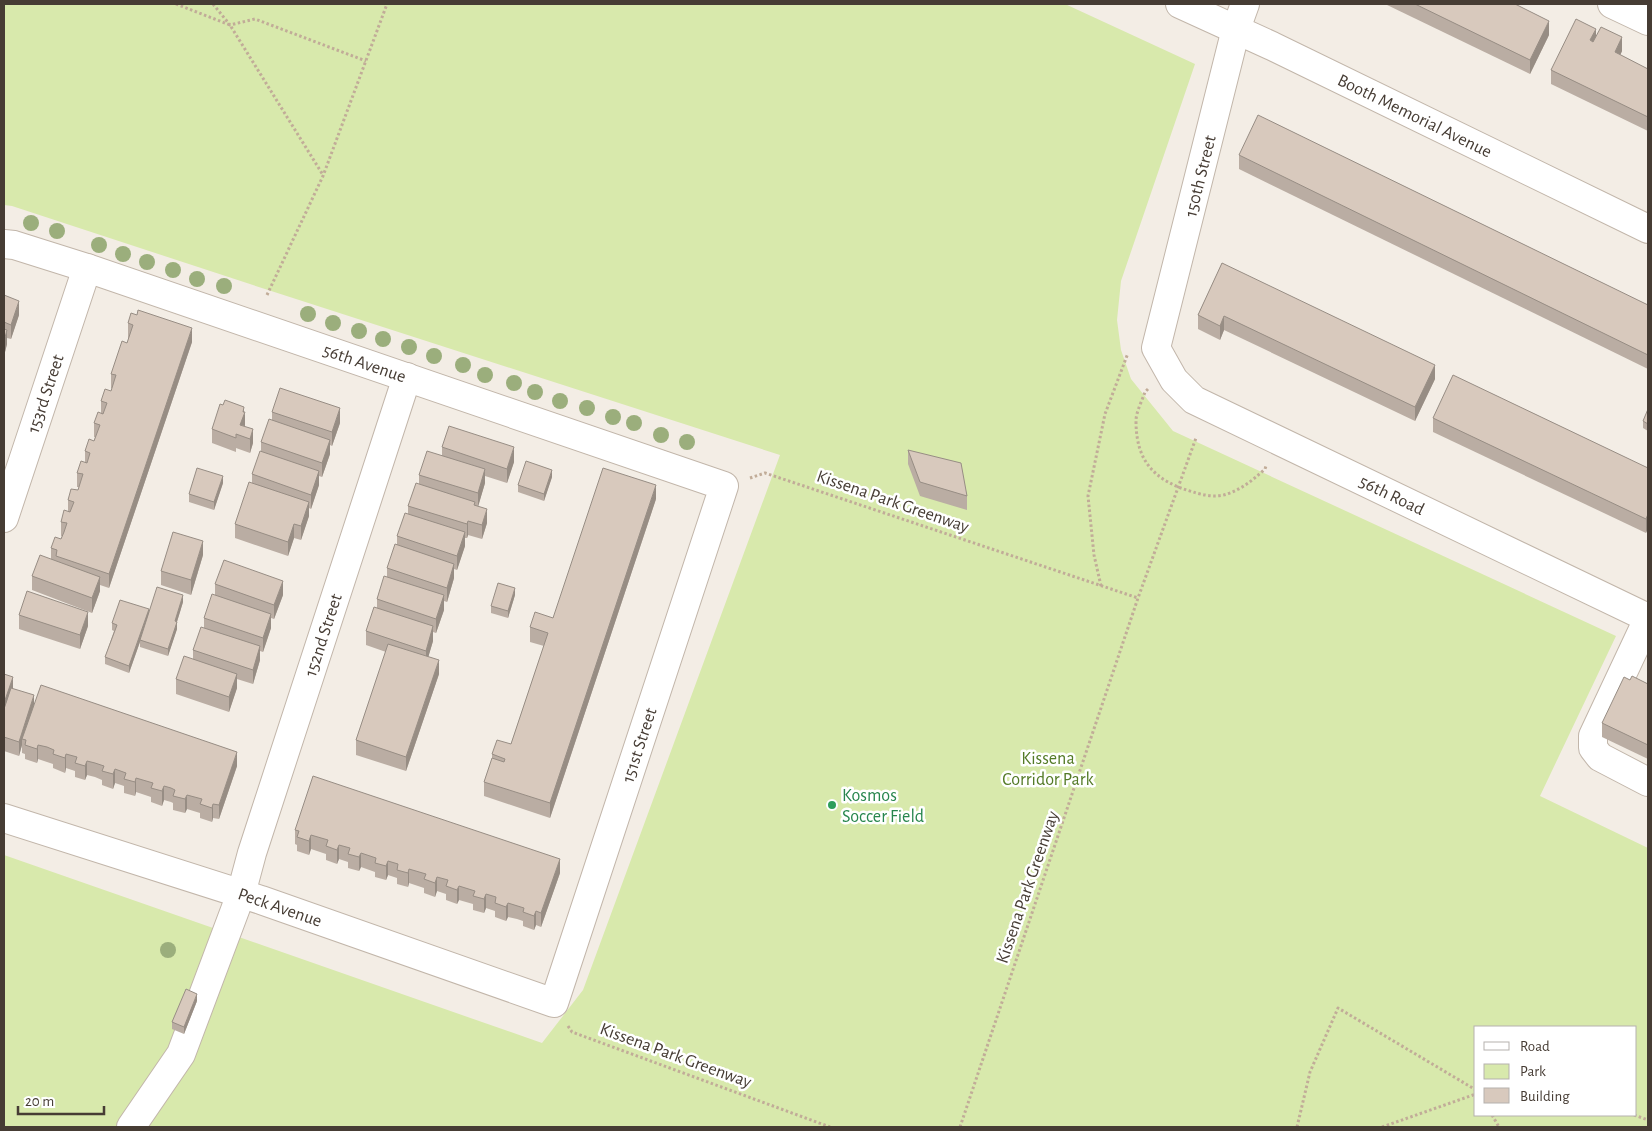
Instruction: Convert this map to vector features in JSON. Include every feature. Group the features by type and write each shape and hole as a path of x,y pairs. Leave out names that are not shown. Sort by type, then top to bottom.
{"street":[{"name":"Booth Memorial Avenue","path":"1180,4 1240,16 1648,229"},
{"path":"1612,4 1648,21"},
{"name":"150th Street","path":"1162,358 1240,16"},
{"name":"56th Avenue","path":"4,244 14,245 87,268 724,486"},
{"name":"153rd Street","path":"4,518 87,268"},
{"name":"56th Road","path":"1162,358 1174,380 1194,400 1648,619"},
{"name":"152nd Street","path":"131,1127 181,1054 241,894 252,854 407,377"},
{"name":"151st Street","path":"554,1003 724,486"},
{"path":"1648,619 1594,736 1593,748 1600,757 1648,782"},
{"name":"Peck Avenue","path":"4,818 241,894 554,1003"}],"path":[{"path":"176,4 230,25 255,19 366,60"},
{"path":"213,4 230,25 323,176"},
{"path":"268,295 323,176 387,4"},
{"path":"1101,586 1094,555 1088,496 1105,414 1128,352"},
{"path":"1162,358 1145,392 1136,420 1140,454 1156,476 1177,488 1202,495 1225,495 1248,484 1265,469 1273,439"},
{"name":"Kissena Park Greenway","path":"960,1127 1138,598 1196,438"},
{"name":"Kissena Park Greenway","path":"724,486 765,473 1138,598"},
{"name":"Kissena Park Greenway","path":"554,1003 572,1032 830,1127"},
{"path":"1297,1127 1310,1072 1338,1008 1474,1091"},
{"path":"1382,1127 1474,1093"},
{"path":"1493,1116 1499,1127"}],"green space":[{"name":"Kissena Corridor Park","path":"4,4 1065,4 1195,64 1121,281 1117,320 1121,350 1131,379 1173,431 1616,636 1540,796 1648,848 1648,1127 4,1127 4,855 542,1043 583,990 780,455 12,206 4,205"}],"building":[{"path":"1415,4 1515,4 1549,21 1530,60"},
{"path":"1576,19 1596,29 1590,40 1593,42 1601,27 1622,37 1615,52 1648,69 1648,117 1551,70"},
{"path":"1258,115 1648,305 1648,355 1239,155"},
{"path":"1222,263 1435,365 1415,407 1224,316 1220,326 1198,315"},
{"path":"4,295 19,301 11,325 4,322"},
{"path":"138,310 192,328 109,574 56,556 57,550 51,548 55,537 61,539 64,532 67,523 61,522 64,510 70,512 74,502 68,500 71,489 78,490 83,474 77,473 81,461 87,463 90,453 85,451 89,439 94,441 100,425 94,423 98,412 103,414 107,403 101,401 105,389 111,391 116,375 111,374 122,341 127,343 133,325 128,323 131,313 137,315"},
{"path":"4,329 7,330 4,341"},
{"path":"1453,375 1648,468 1648,514 1646,519 1433,418"},
{"path":"280,388 340,408 332,432 272,412"},
{"path":"225,400 244,407 243,412 245,412 240,425 253,429 250,439 236,434 236,438 212,429 220,404 223,405"},
{"path":"1648,409 1648,424 1643,421"},
{"path":"269,419 330,440 322,463 261,442"},
{"path":"449,426 514,447 507,469 442,447"},
{"path":"908,450 961,463 967,496 920,482"},
{"path":"260,451 319,471 311,495 252,474"},
{"path":"427,451 485,469 478,493 419,475"},
{"path":"526,461 552,470 544,494 518,485"},
{"path":"197,468 223,476 214,502 189,494"},
{"path":"603,468 656,485 550,803 484,782 492,758 504,762 505,759 492,754 497,740 511,744 548,633 530,627 535,612 553,618"},
{"path":"249,482 309,502 301,526 294,524 288,542 235,524"},
{"path":"416,483 475,502 474,505 487,509 482,525 468,521 467,524 408,506"},
{"path":"405,513 465,532 457,556 397,536"},
{"path":"173,532 203,541 191,580 161,571"},
{"path":"395,544 454,564 447,588 387,568"},
{"path":"40,555 100,577 92,598 32,576"},
{"path":"224,560 283,581 274,605 215,584"},
{"path":"384,576 444,595 436,619 377,599"},
{"path":"498,583 515,588 508,611 491,606"},
{"path":"157,587 183,595 168,649 140,640"},
{"path":"27,591 88,612 80,635 19,615"},
{"path":"212,594 271,614 263,638 204,618"},
{"path":"120,600 149,609 129,666 105,657 117,625 112,623"},
{"path":"374,607 433,626 426,651 366,631"},
{"path":"201,627 260,646 253,670 193,650"},
{"path":"388,644 439,660 406,757 356,740"},
{"path":"184,656 237,674 229,697 176,679"},
{"path":"4,674 13,677 4,703"},
{"path":"1632,676 1648,684 1648,745 1602,723 1624,677 1630,680"},
{"path":"41,685 237,752 219,805 213,804 212,808 200,804 202,799 187,795 185,799 173,796 175,790 171,788 164,786 162,791 151,788 153,783 136,778 135,782 124,779 126,773 115,769 113,774 102,771 104,766 87,761 85,766 75,763 77,757 66,754 65,758 53,754 54,750 47,747 38,745 37,749 25,745 26,740 22,739"},
{"path":"11,688 34,695 19,742 4,737 4,709"},
{"path":"313,776 560,859 541,913 536,911 534,916 523,912 524,908 508,903 506,907 495,903 496,897 486,894 484,899 473,896 475,891 459,886 457,890 446,886 448,880 437,877 435,883 424,879 426,874 409,869 408,873 397,870 398,864 388,861 386,866 375,863 376,858 361,853 359,857 348,854 350,848 339,845 337,850 326,846 328,840 311,835 309,841 297,837 299,831 295,830"},
{"path":"186,989 197,994 184,1027 172,1022"}],"place":[{"name":"Kosmos Soccer Field","path":"832,805"}]}
